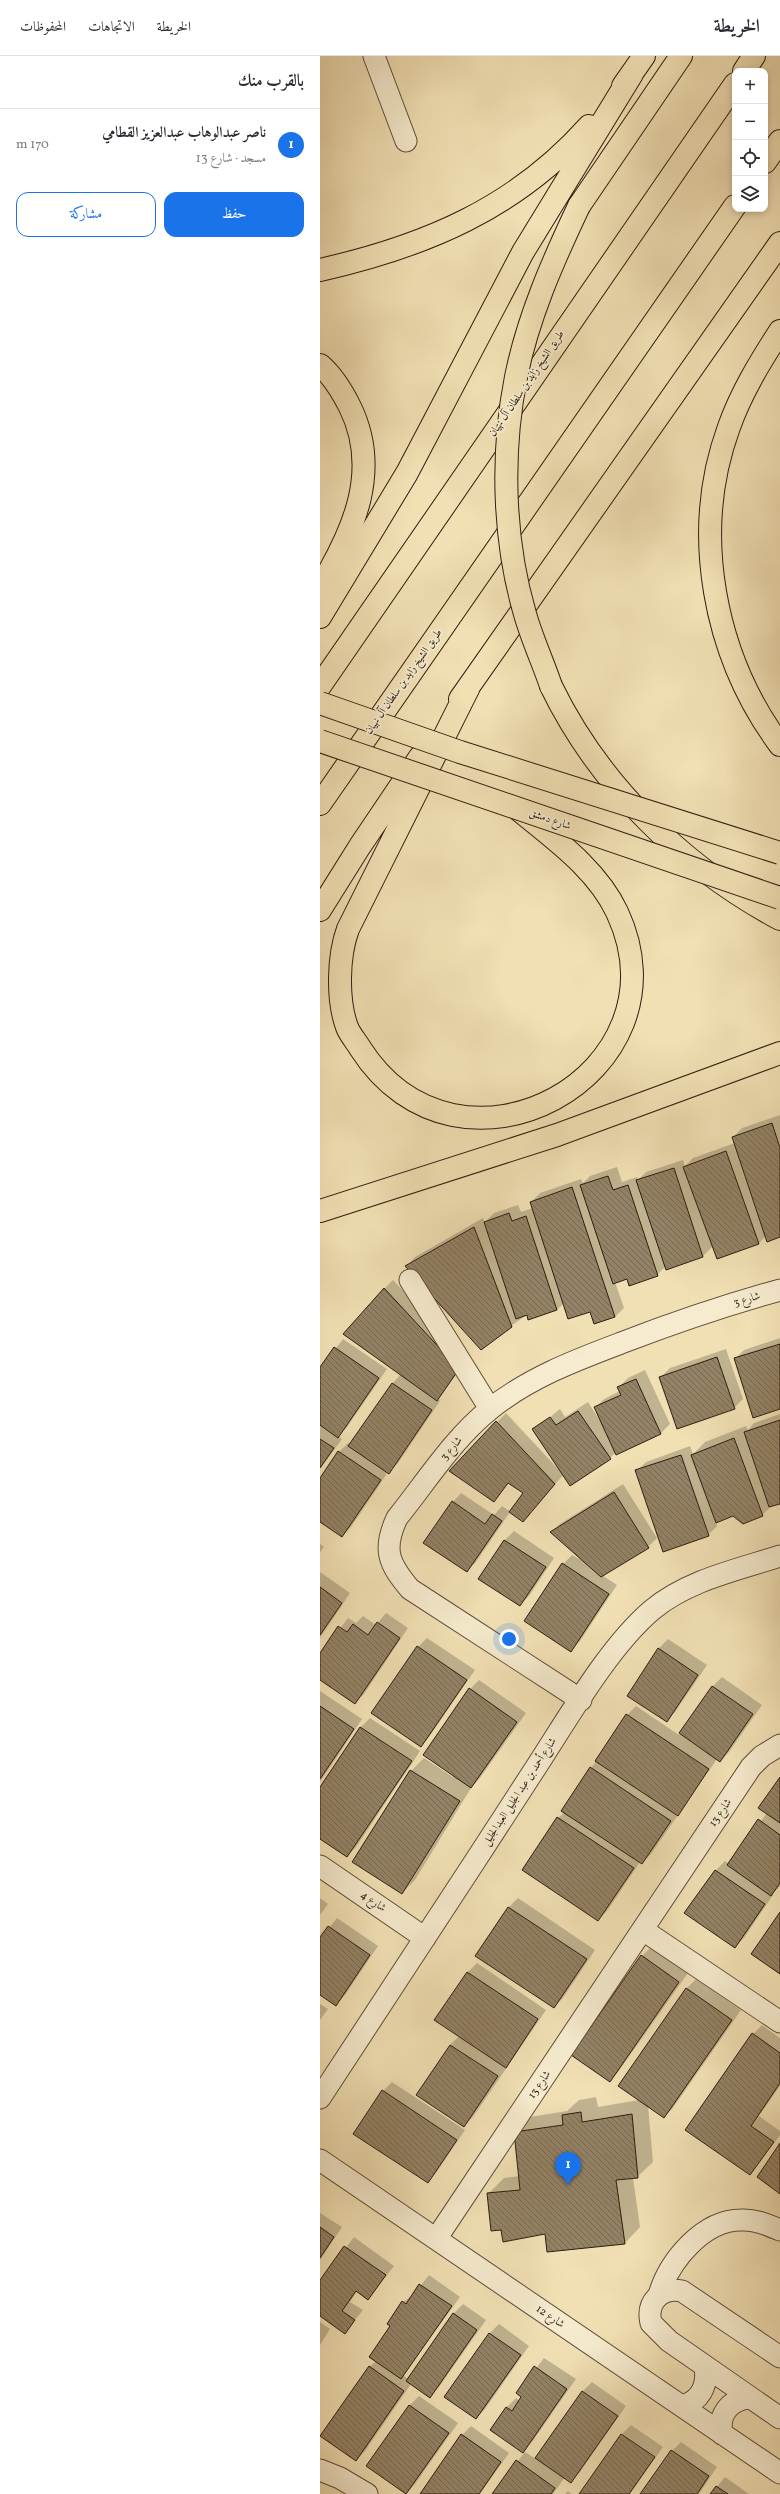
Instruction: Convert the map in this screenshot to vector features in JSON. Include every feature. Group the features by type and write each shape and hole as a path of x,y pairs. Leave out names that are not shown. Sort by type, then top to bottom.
{"main road":[{"path":"320,617 407,473 523,252 644,56"},
{"path":"681,56 579,206 542,290 516,376 508,456 510,530 516,576 525,615 551,686 582,742 618,787 657,829 700,868 746,901 780,919"},
{"path":"746,68 754,56"},
{"path":"320,270 364,260 406,246 458,225 492,208 522,187 560,156 604,110 632,74"},
{"name":"طريق الشيخ زايد بن سلطان آل نهيان","path":"320,686 732,88"},
{"path":"768,158 780,141"},
{"name":"طريق الشيخ زايد بن سلطان آل نهيان","path":"320,804 732,210"},
{"path":"320,910 360,846 469,687 780,243"},
{"path":"780,331 751,378 728,428 715,482 711,509 711,544 714,583 727,644 752,702 780,745"},
{"path":"320,365 328,372 344,395 357,420 364,449 365,471 362,497 351,529 320,587"},
{"path":"469,687 344,941 340,978 345,1021 348,1029 373,1068 409,1099 458,1117 484,1119 526,1112 545,1105 581,1082 600,1064 620,1032 630,991 631,970 625,930 617,911 595,878 578,860 519,810"},
{"path":"320,703 460,752 780,853"},
{"name":"شارع دمشق","path":"320,741 780,898"},
{"path":"320,1212 557,1135 780,1053"}],"street":[{"path":"374,56 406,141"},
{"path":"410,1280 490,1409"},
{"name":"شارع 3","path":"581,1700 421,1597 399,1576 389,1553 390,1533 397,1518 455,1444 490,1409 513,1392 568,1363 676,1322 780,1290"},
{"name":"شارع أحمد بن عبد الجليل العبدالجليل","path":"320,2098 581,1700 629,1632 664,1601 698,1583 780,1556"},
{"name":"شارع 13","path":"436,2240 644,1930 751,1767 762,1756 780,1745"},
{"name":"شارع 4","path":"320,1866 425,1938"},
{"path":"644,1930 780,2022"},
{"name":"شارع 12","path":"320,2160 780,2473"},
{"path":"780,2230 768,2225 741,2219 722,2224 705,2232 677,2260 662,2285 659,2295 650,2310 651,2323 669,2341 749,2398 780,2418"},
{"path":"659,2295 666,2290 682,2291 780,2357"},
{"path":"682,2406 693,2401 702,2392 706,2379 705,2367"},
{"path":"722,2434 721,2419 728,2406 742,2399 749,2398"},
{"path":"320,2470 340,2478 367,2494"}],"building":[{"path":"772,1123 780,1148 780,1237 767,1242 732,1137"},
{"path":"726,1151 759,1244 717,1259 683,1167"},
{"path":"674,1168 703,1257 666,1270 636,1180"},
{"path":"608,1176 613,1190 628,1185 658,1276 629,1286 627,1279 613,1284 580,1185"},
{"path":"572,1187 615,1317 594,1324 590,1312 568,1319 530,1202"},
{"path":"509,1213 512,1221 526,1216 557,1310 528,1320 527,1315 516,1319 484,1222"},
{"path":"474,1227 512,1327 481,1350 405,1266"},
{"path":"384,1288 459,1369 437,1401 343,1334"},
{"path":"780,1344 780,1409 753,1418 734,1358"},
{"path":"334,1347 379,1378 338,1438 320,1425 320,1367"},
{"path":"717,1357 735,1409 677,1429 659,1377"},
{"path":"636,1379 661,1434 616,1455 594,1407 621,1395 617,1387"},
{"path":"392,1383 432,1410 389,1474 348,1446"},
{"path":"578,1411 611,1459 570,1486 532,1429 550,1417 556,1425"},
{"path":"780,1420 780,1504 769,1507 744,1432"},
{"path":"496,1421 555,1484 523,1522 509,1512 523,1493 508,1483 494,1502 449,1471"},
{"path":"734,1438 763,1516 743,1524 733,1516 716,1523 691,1455"},
{"path":"320,1439 334,1448 320,1468"},
{"path":"338,1451 381,1480 342,1537 320,1522 320,1478"},
{"path":"681,1455 709,1536 663,1552 635,1470"},
{"path":"614,1492 649,1548 601,1577 550,1532"},
{"path":"452,1501 485,1524 492,1514 502,1521 467,1572 423,1543"},
{"path":"504,1540 546,1567 520,1606 478,1579"},
{"path":"562,1563 609,1594 571,1652 524,1621"},
{"path":"320,1587 342,1603 320,1635"},
{"path":"377,1622 400,1638 355,1704 320,1680 320,1653 338,1626 347,1632 353,1624 368,1635"},
{"path":"417,1646 467,1680 421,1747 371,1713"},
{"path":"658,1648 698,1675 667,1722 627,1696"},
{"path":"712,1686 753,1714 720,1762 679,1733"},
{"path":"469,1688 517,1722 471,1788 423,1755"},
{"path":"320,1706 354,1729 320,1779"},
{"path":"626,1714 709,1769 678,1816 595,1761"},
{"path":"360,1727 412,1761 347,1857 320,1839 320,1787"},
{"path":"590,1767 671,1821 642,1864 561,1811"},
{"path":"410,1770 460,1801 402,1894 352,1862"},
{"path":"780,1777 780,1823 758,1808"},
{"path":"557,1817 634,1868 598,1921 522,1870"},
{"path":"758,1819 780,1835 780,1883 771,1896 727,1865"},
{"path":"715,1870 765,1904 735,1948 684,1913"},
{"path":"508,1907 587,1959 554,2008 475,1956"},
{"path":"780,1912 780,1974 751,1954"},
{"path":"328,1926 370,1955 336,2006 320,1995 320,1937"},
{"path":"641,1955 679,1982 610,2082 571,2055"},
{"path":"467,1972 538,2019 506,2068 434,2020"},
{"path":"686,1988 732,2020 664,2118 618,2086"},
{"path":"752,2033 780,2053 780,2083 751,2126 774,2142 750,2175 685,2130"},
{"path":"450,2045 498,2076 464,2127 416,2095"},
{"path":"382,2090 457,2140 428,2183 353,2134"},
{"path":"581,2112 582,2122 632,2114 638,2178 616,2180 625,2244 547,2252 545,2234 503,2242 501,2230 491,2231 487,2193 520,2190 514,2132 563,2125 562,2115"},
{"path":"780,2143 780,2194 757,2177"},
{"path":"320,2227 334,2237 320,2258"},
{"path":"344,2246 386,2275 368,2300 356,2291 342,2311 355,2320 345,2334 320,2316 320,2280"},
{"path":"419,2284 452,2306 401,2379 369,2357 390,2326 387,2324 402,2301 406,2304"},
{"path":"453,2313 477,2330 430,2398 406,2381"},
{"path":"489,2333 521,2355 476,2419 444,2397"},
{"path":"369,2366 404,2391 356,2461 320,2436"},
{"path":"534,2366 567,2389 523,2453 490,2430 506,2407 512,2411 521,2397 516,2393"},
{"path":"582,2391 618,2416 571,2483 535,2458"},
{"path":"409,2405 449,2433 406,2494 366,2466"},
{"path":"461,2434 501,2462 479,2494 420,2494"},
{"path":"621,2434 655,2457 629,2494 579,2494"},
{"path":"671,2450 709,2476 697,2494 640,2494"},
{"path":"516,2460 555,2488 551,2494 492,2494"},
{"path":"716,2486 728,2494 710,2494"}],"place":[{"name":"ناصر عبدالوهاب عبدالعزيز القطامي","path":"568,2185"}]}
